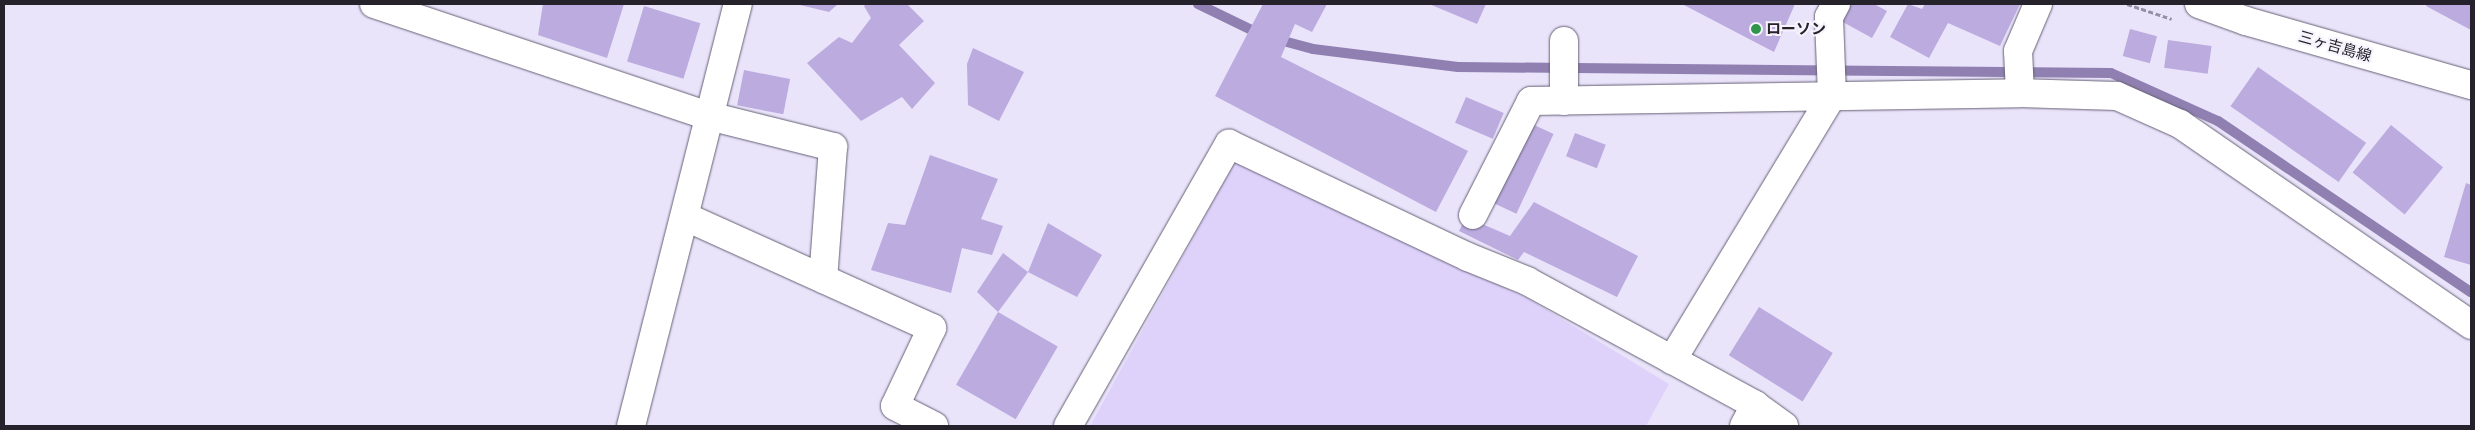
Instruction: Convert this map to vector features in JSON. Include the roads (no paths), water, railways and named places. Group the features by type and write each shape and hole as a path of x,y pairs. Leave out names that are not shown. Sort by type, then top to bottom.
{"street":[{"path":"374,4 709,116 833,147 823,279"},
{"path":"631,426 686,217 709,116 738,4"},
{"path":"1672,360 1832,96 1830,17 1836,4"},
{"path":"2020,93 2018,51 2038,4"},
{"name":"三ヶ吉島線","path":"2199,4 2240,10 2471,85"},
{"path":"1564,41 1564,101"},
{"path":"1473,215 1531,101 2020,93 2117,96 2180,124 2471,325"},
{"path":"1068,426 1229,144 1468,258 1527,282 1672,360 1749,416 1784,426"},
{"path":"686,217 932,328 895,406 934,426"}],"waterway":[{"path":"1198,4 1262,35"},
{"path":"1276,39 1313,49 1458,67 2111,73 2218,121 2471,292"}],"place":[{"name":"ローソン","path":"1756,29"}]}
